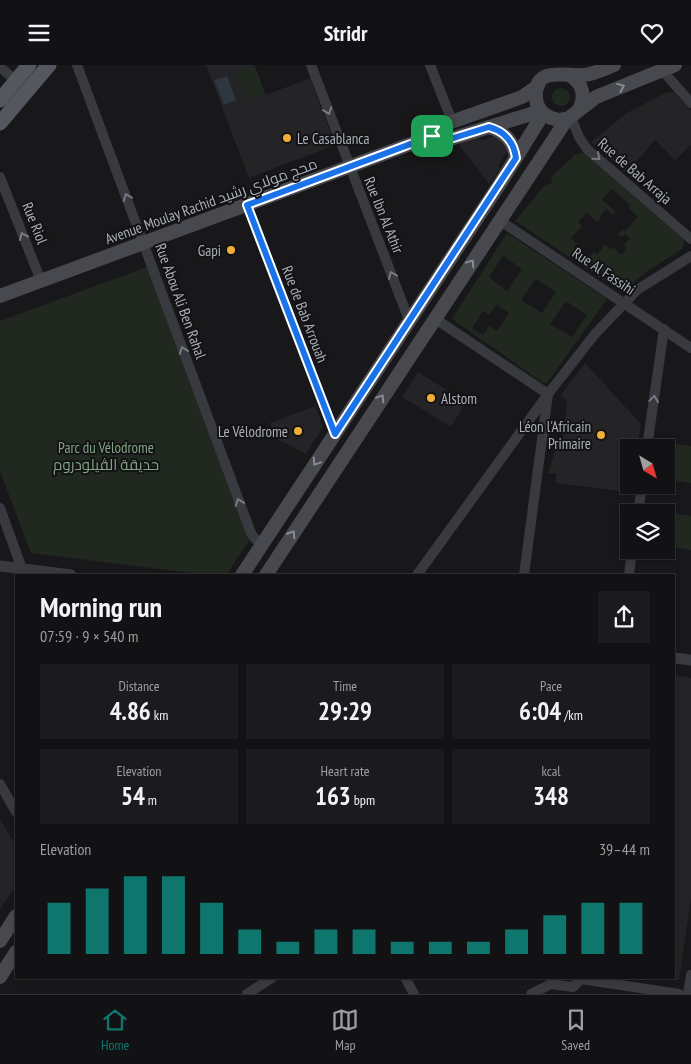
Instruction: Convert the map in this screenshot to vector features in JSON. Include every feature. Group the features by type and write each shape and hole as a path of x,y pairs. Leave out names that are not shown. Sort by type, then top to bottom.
{"main road":[{"path":"0,100 29,65"},
{"path":"0,123 49,65"},
{"path":"614,65 591,74 569,75 550,70 538,86 536,99 542,112 556,120 572,115 596,97 669,67"},
{"path":"267,574 499,220 582,101 582,90 578,81 569,75"},
{"name":"Avenue Moulay Rachid محج مولاي رشيد","path":"0,296 432,136 440,126 522,97 538,86"},
{"path":"243,574 516,158 542,112"},
{"name":"Avenue Moulay Rachid محج مولاي رشيد","path":"432,136 447,140 542,112"},
{"path":"489,127 506,137 512,145 516,158"},
{"path":"0,941 15,918"},
{"path":"0,977 15,954"}],"street":[{"name":"Rue Abou Ali Ben Rahal","path":"77,65 251,533 256,539 263,542"},
{"name":"Rue Ibn Al Athir","path":"311,65 409,320"},
{"path":"430,65 452,121"},
{"path":"0,67 16,81"},
{"path":"669,67 691,103"},
{"name":"Rue de Bab Arraja","path":"572,115 579,137 587,149 691,239"},
{"name":"Rue Riol","path":"0,177 42,281"},
{"name":"Rue de Bab Arrouah","path":"247,205 335,434"},
{"name":"Rue Al Fassihi","path":"499,220 691,348"},
{"path":"418,574 548,394 595,334 624,302 652,279 691,256"},
{"path":"434,318 548,394"},
{"path":"648,439 664,329"},
{"path":"524,574 548,394"},
{"path":"0,508 22,569"},
{"path":"629,574 631,559"},
{"path":"0,566 63,574"},
{"path":"675,658 691,660"},
{"path":"0,784 15,810"},
{"path":"688,994 691,975"},
{"path":"247,994 268,979"},
{"path":"406,979 414,994"},
{"path":"531,994 552,984 571,988 581,979 679,994"}],"shaded area":[{"path":"206,65 254,65 266,95 310,78 335,145 249,178"},
{"path":"227,76 236,100 224,105 214,80"},
{"path":"674,92 691,111 691,145 675,160 655,140 626,173 591,142 627,113 665,93"},
{"path":"497,135 509,148 498,165 500,169 489,184 458,143 477,138 483,140"},
{"name":"Léon l'Africain Primaire","path":"585,363 641,424 638,439 620,439 620,491 555,483 556,473 548,473 557,445 562,446 567,402 561,395"},
{"path":"418,372 466,402 451,427 402,397"},
{"path":"315,406 323,427 306,454 277,439 270,423"},
{"path":"675,675 691,678 691,898 679,980 670,979 675,979"},
{"path":"0,819 15,844 15,887 0,909"}],"green space":[{"path":"255,66 265,93 246,100 236,73"},
{"path":"557,88 565,88 570,93 568,104 557,106 552,101 552,93"},
{"path":"584,153 684,240 682,249 648,271 622,292 515,221 545,185 552,183 551,177 576,154","holes":["612,189 630,205 628,208 638,217 625,231 623,229 618,234 622,237 625,234 630,238 624,245 627,249 621,255 613,247 610,249 605,245 597,254 594,252 587,259 574,247 577,244 571,238 582,226 578,222 587,213 597,222 601,219 599,217 606,209 613,215 616,212 602,200"]},
{"path":"507,233 607,299 547,383 543,383 452,319","holes":["503,256 522,269 507,291 489,277","536,279 556,292 542,313 521,300","566,301 587,315 572,337 550,324","496,305 509,313 497,331 489,326 483,335 472,328 483,311 489,315"]},
{"name":"Parc du Vélodrome حديقة الڤيلودروم","path":"147,267 249,541 227,574 199,574 31,553 0,471 0,321"},
{"path":"675,444 691,446 691,483 675,480"},
{"path":"675,513 691,516 691,550 675,547"}],"place":[{"name":"Le Casablanca","path":"287,138"},
{"name":"Gapi","path":"231,250"},
{"name":"Alstom","path":"431,398"},
{"name":"Le Vélodrome","path":"298,431"},
{"name":"Léon l'Africain Primaire","path":"601,435"}],"route":[{"path":"489,127 498,130 506,137 515,151 516,158 335,434 247,205 432,136 447,140 489,127"}]}
